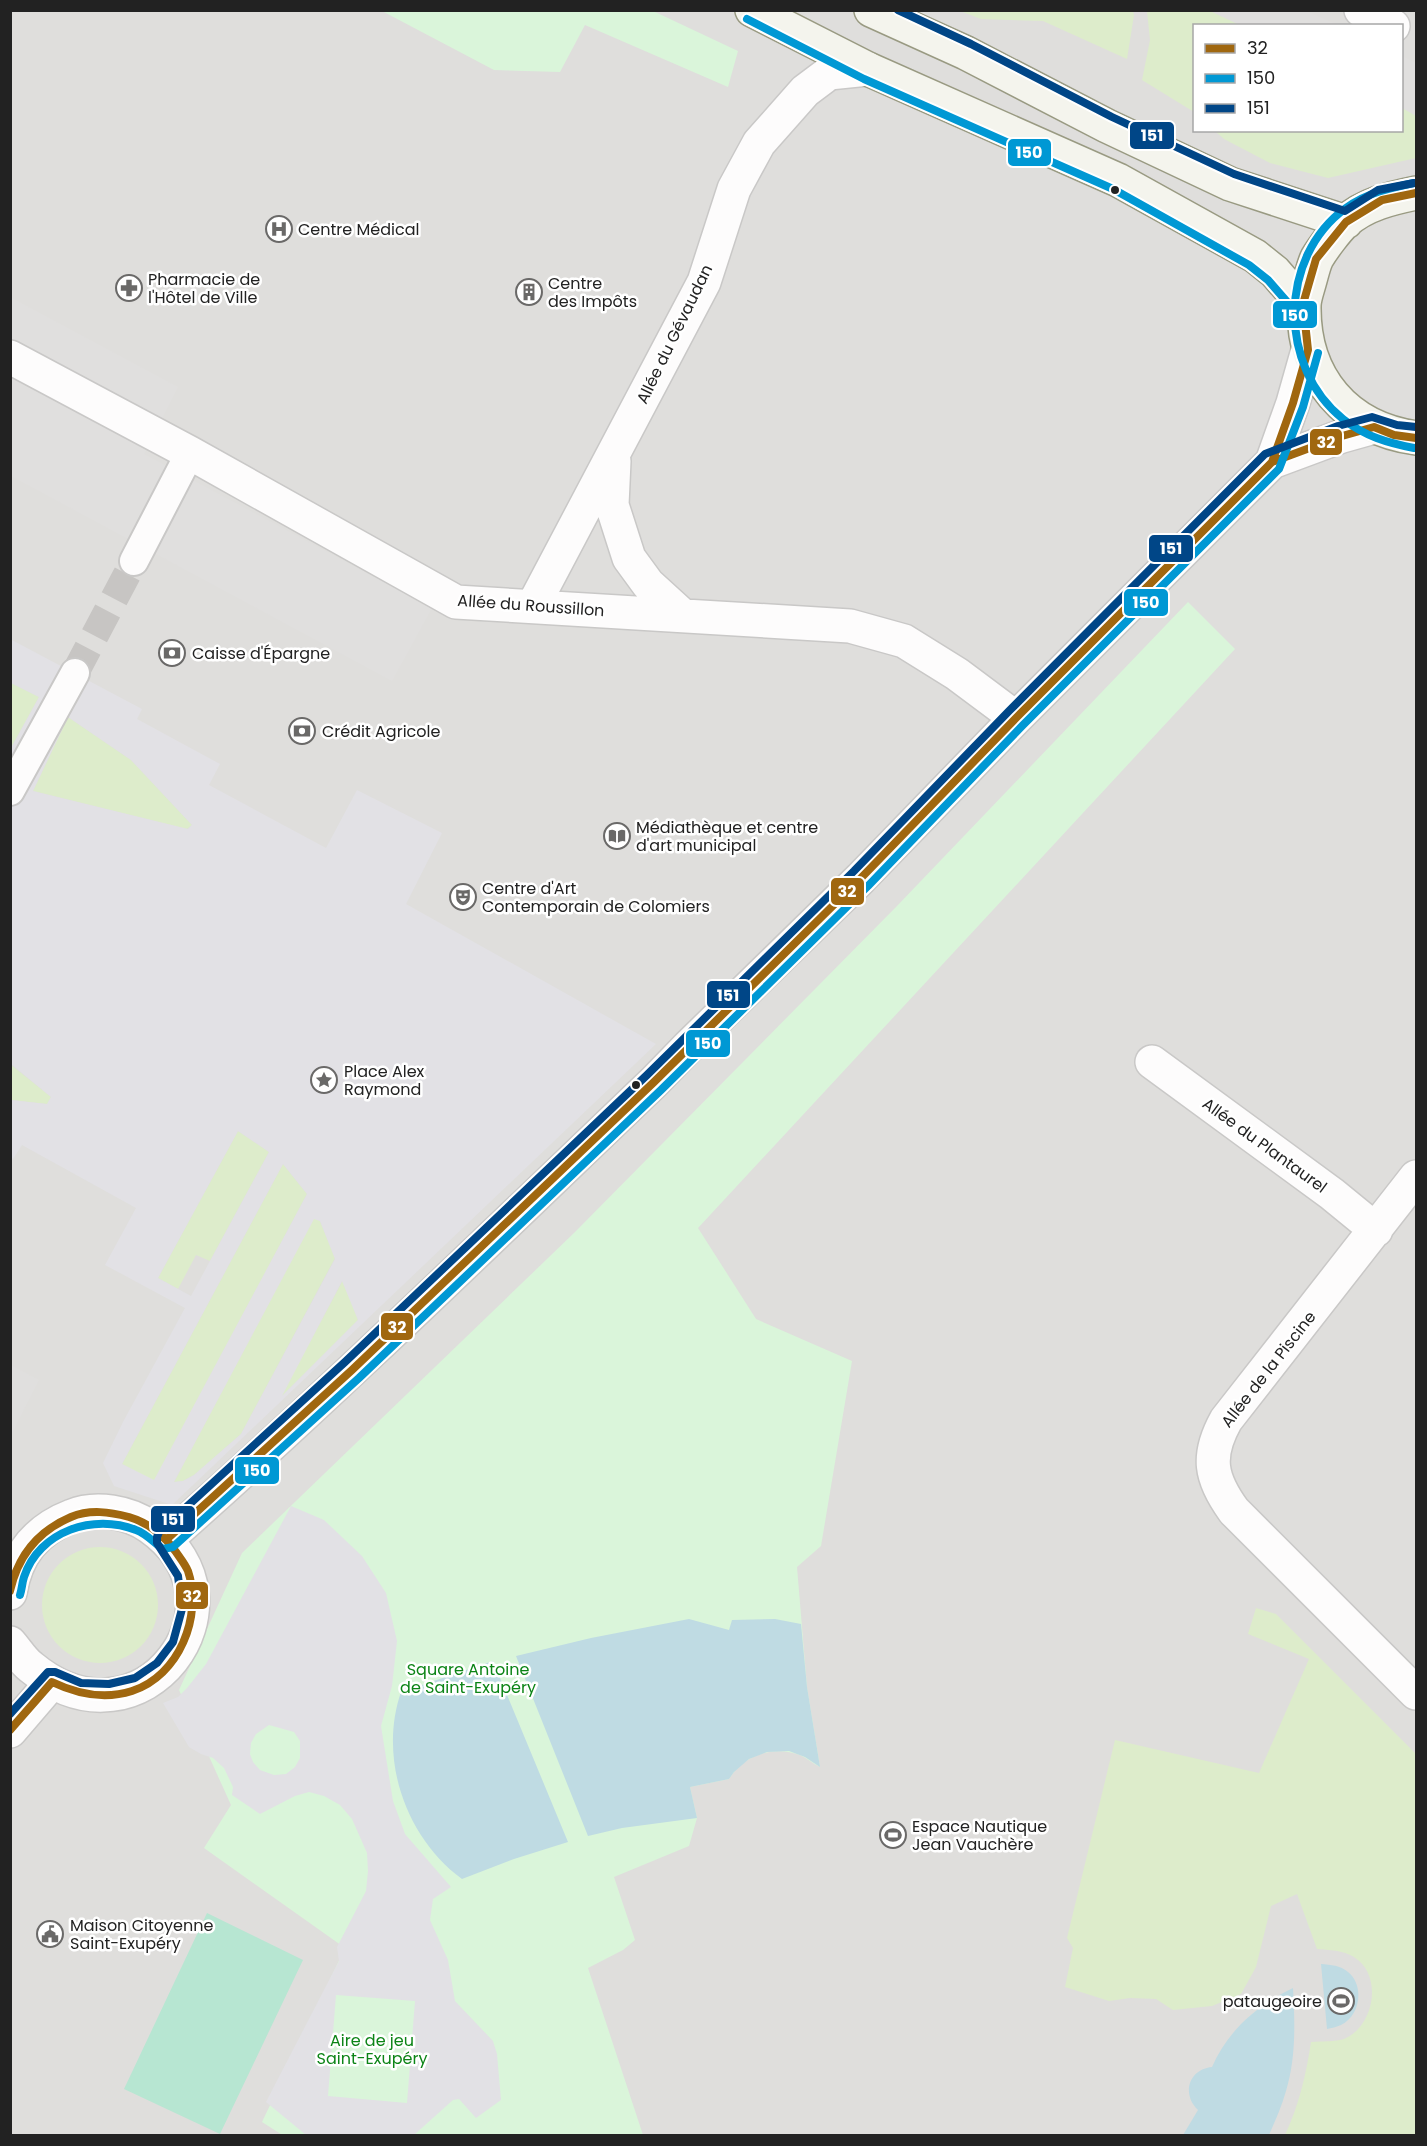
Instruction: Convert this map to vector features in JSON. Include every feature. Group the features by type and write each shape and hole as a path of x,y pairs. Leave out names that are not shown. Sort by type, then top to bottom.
{"main road":[{"path":"752,10 868,69 1118,180 1256,256 1275,272 1304,304"},
{"path":"871,10 966,53 1107,126 1230,184 1346,222"},
{"path":"1416,193 1382,200 1346,222 1317,259 1304,304 1308,350 1323,382 1345,408 1374,427 1394,435 1416,438"}],"street":[{"path":"1361,10 1389,24"},
{"name":"Allée du Gévaudan","path":"533,606 704,282 734,189 759,143 805,91 828,73 868,69"},
{"path":"1272,462 1293,403 1308,350"},
{"name":"Allée du Roussillon","path":"10,357 190,453 456,602 850,626 904,640 957,674 1016,718"},
{"path":"167,1539 233,1481 376,1347 654,1082 861,878 1016,718 1272,462 1342,436 1374,427"},
{"name":"Allée du Gévaudan","path":"615,452 612,505 629,558 648,584 682,615"},
{"path":"134,561 190,453"},
{"path":"10,791 75,673"},
{"name":"Allée du Plantaurel","path":"1152,1062 1332,1194 1376,1230"},
{"name":"Allée de la Piscine","path":"1416,1177 1226,1420 1218,1434 1212,1463 1214,1480 1234,1511 1416,1693"},
{"path":"10,1593 20,1537 75,1515 106,1511 139,1519 167,1539 188,1572 193,1610 183,1647 164,1671 139,1688 110,1695 79,1693 52,1682 29,1666 10,1643"},
{"path":"10,1731 52,1682"}],"shaded area":[{"path":"11,11 1416,11 1416,2135 11,2135"},
{"path":"1210,11 1306,11 1336,24 1238,24"},
{"path":"1403,56 1416,63 1416,116 1403,109"},
{"path":"10,297 178,387 144,454 432,608 392,681 11,476"},
{"name":"Place Alex Raymond","path":"10,639 142,709 137,719 220,764 209,785 326,848 357,790 442,833 406,904 656,1044 172,1505 114,1486 103,1463 185,1308 105,1265 136,1208 22,1145 13,1159 11,1157 11,1100 47,1104 51,1097 11,1064 11,748 39,697 11,683","holes":["68,717 131,760 192,825 188,829 33,791","238,1131 269,1152 191,1296 158,1278","283,1164 307,1194 154,1480 122,1464","314,1219 320,1221 335,1259 241,1434 194,1475 183,1481 174,1482","342,1281 358,1320 282,1396"]},
{"path":"11,1365 39,1380 11,1435"},
{"path":"291,1506 324,1520 362,1556 386,1593 397,1641 392,1686 381,1726 393,1801 405,1834 451,1887 433,1899 430,1920 448,1960 455,2001 493,2041 497,2054 501,2100 476,2118 459,2099 453,2100 414,2135 306,2135 266,2102 339,1961 337,1947 366,1891 367,1853 352,1819 340,1805 324,1796 309,1792 295,1796 260,1814 232,1795 233,1787 224,1768 213,1758 189,1747 163,1703 178,1697 206,1664","holes":["269,1725 294,1732 300,1741 300,1758 295,1767 286,1774 274,1775 260,1770 250,1754 251,1743 256,1734","336,1995 415,2001 407,2103 328,2096"]}],"green space":[{"path":"382,11 653,11 738,51 728,87 585,25 560,72 494,70"},
{"path":"960,11 1133,11 1127,59 1043,21 981,19"},
{"path":"1147,11 1211,11 1238,24 1193,24 1193,111 1142,80 1150,40"},
{"path":"1403,108 1416,115 1416,158 1328,178 1270,163 1224,139 1216,132 1403,132"},
{"name":"Square Antoine de Saint-Exupéry","path":"1188,602 1235,649 698,1228 756,1319 852,1361 821,1546 797,1567 807,1687 820,1767 790,1752 770,1752 751,1758 729,1779 690,1787 697,1818 689,1846 614,1877 635,1940 623,1950 588,1968 643,2135 284,2136 262,2122 345,1948 204,1848 231,1805 179,1690 242,1553 575,1232 897,906"},
{"path":"11,683 39,697 11,748"},
{"path":"68,717 131,760 192,825 187,829 33,791"},
{"path":"10,1064 51,1097 47,1104 11,1100"},
{"path":"238,1131 269,1152 210,1261 196,1255 178,1289 158,1278"},
{"path":"283,1164 307,1194 154,1481 122,1464"},
{"path":"314,1218 320,1221 335,1258 241,1434 194,1475 183,1481 174,1482"},
{"path":"343,1280 358,1320 280,1398"},
{"path":"100,1547 122,1552 141,1564 153,1583 158,1605 153,1627 141,1646 122,1658 100,1663 78,1658 59,1646 47,1627 42,1605 47,1583 59,1564 78,1552"},
{"path":"1256,1608 1276,1614 1416,1754 1416,2135 1285,2135 1301,2090 1311,2042 1340,2040 1355,2032 1363,2023 1372,2000 1372,1987 1363,1965 1345,1953 1317,1949 1297,1894 1271,1906 1256,1967 1241,1994 1212,2006 1173,2010 1156,1999 1130,1998 1109,2001 1065,1987 1073,1948 1067,1938 1115,1740 1259,1773 1309,1659 1248,1634"},
{"path":"207,1913 303,1960 220,2134 124,2089"}],"water":[{"path":"689,1619 729,1630 732,1620 775,1619 801,1624 807,1687 820,1767 805,1757 789,1751 767,1752 749,1759 729,1779 690,1787 697,1818 622,1828 588,1836 516,1656 591,1638"},
{"path":"493,1661 568,1842 462,1879 442,1862 426,1842 412,1819 402,1795 395,1770 393,1744 395,1718 401,1692"},
{"name":"pataugeoire","path":"1321,1964 1339,1967 1348,1972 1357,1985 1358,1993 1356,2008 1347,2021 1327,2029"},
{"path":"1293,1988 1292,2066 1284,2097 1269,2135 1183,2135 1198,2110 1190,2097 1190,2083 1193,2077 1198,2072 1212,2067 1226,2041 1245,2020 1268,2002"}],"tunnel":[{"path":"75,673 134,561"}],"transit line":[{"name":"151","path":"898,10 971,44 1112,117 1234,174 1345,211 1378,190 1414,183"},
{"name":"150","path":"747,19 864,79 1113,189 1249,265 1268,280 1295,311"},
{"name":"150","path":"1414,183 1362,198 1346,208 1324,229 1308,254 1298,283 1295,312 1297,342 1306,371 1322,397 1343,419 1359,430 1386,441 1414,448"},
{"name":"32","path":"167,1539 352,1370 654,1082 861,878 1016,718 1272,462 1293,403 1308,350 1303,304 1316,259 1346,222 1382,200 1416,193"},
{"name":"150","path":"20,1595 31,1561 55,1537 70,1530 86,1525 120,1525 140,1532 163,1549 173,1547 359,1378 661,1090 868,886 1023,725 1279,469 1303,407 1318,353"},
{"name":"151","path":"10,1714 48,1672 55,1672 81,1683 109,1684 135,1678 157,1663 173,1642 182,1609 178,1576 157,1543 159,1532 345,1362 647,1075 854,871 1009,711 1265,454 1338,426 1372,417 1397,425 1416,427"},
{"name":"32","path":"1246,488 1272,462 1342,436 1374,427 1394,435 1416,438"},
{"name":"32","path":"10,1591 18,1566 39,1537 71,1517 93,1512 129,1517 156,1530 184,1563 192,1588 192,1607 183,1642 163,1672 149,1683 122,1694 101,1695 71,1690 52,1682 10,1730"}],"place":[{"name":"Centre Médical","path":"279,229"},
{"name":"Pharmacie de l'Hôtel de Ville","path":"129,288"},
{"name":"Centre des Impôts","path":"529,292"},
{"name":"Caisse d'Épargne","path":"172,653"},
{"name":"Crédit Agricole","path":"302,731"},
{"name":"Médiathèque et centre d'art municipal","path":"617,836"},
{"name":"Centre d'Art Contemporain de Colomiers","path":"463,897"},
{"name":"Place Alex Raymond","path":"324,1080"},
{"name":"Espace Nautique Jean Vauchère","path":"893,1835"},
{"name":"Maison Citoyenne Saint-Exupéry","path":"50,1934"},
{"name":"pataugeoire","path":"1341,2001"}],"park label":[{"name":"Aire de jeu Saint-Exupéry","path":"372,2049"}]}
